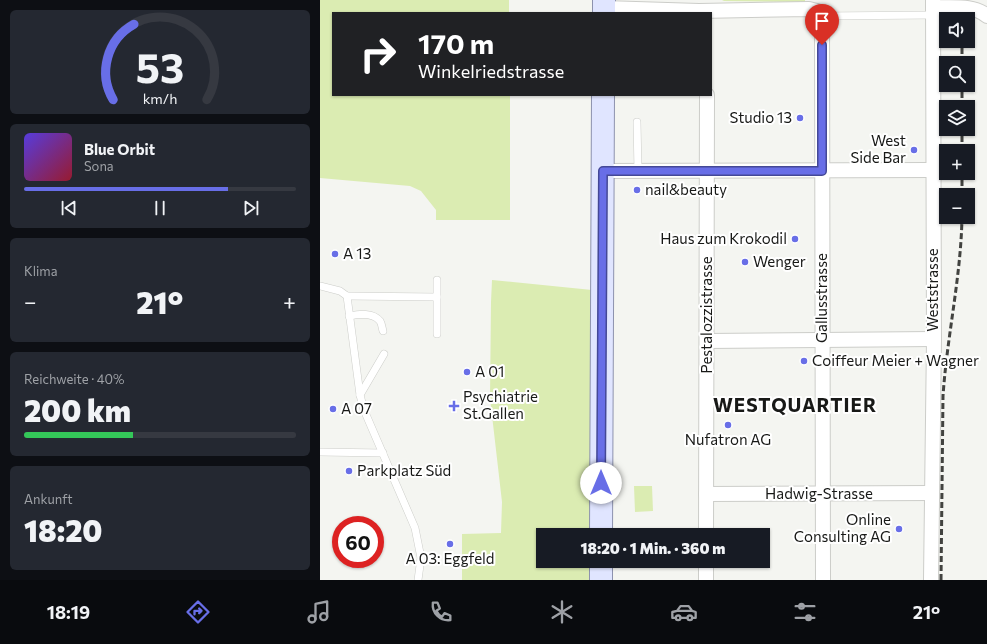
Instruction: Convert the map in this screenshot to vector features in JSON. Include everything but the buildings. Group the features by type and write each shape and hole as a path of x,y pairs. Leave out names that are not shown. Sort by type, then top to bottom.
{"main road":[{"path":"601,528 603,96"},
{"path":"601,568 601,580"}],"street":[{"path":"604,7 809,9 816,11 822,16"},
{"path":"933,7 971,8 982,12 987,16"},
{"name":"Weststrasse","path":"931,580 934,339 932,170 933,7"},
{"name":"Gallusstrasse","path":"822,16 822,580"},
{"name":"Pestalozzistrasse","path":"704,528 706,494 707,341 706,96"},
{"path":"603,171 932,170"},
{"path":"707,341 934,339"},
{"name":"Hadwig-Strasse","path":"706,494 932,493"},
{"path":"706,568 706,580"}],"lane":[{"path":"822,16 933,7"},
{"path":"637,122 638,171"},
{"path":"437,280 437,334"},
{"path":"320,286 340,291 346,296 360,395 364,410 415,528 421,558 418,580"},
{"path":"346,296 437,297"},
{"path":"350,316 360,314 372,316 380,322 383,331"},
{"path":"360,395 384,354"},
{"path":"320,452 383,453"}],"green space":[{"path":"320,0 509,0 509,12 332,12 332,96 510,96 510,220 436,220 436,210 421,191 410,186 320,178"},
{"path":"722,0 805,0 805,2 724,1"},
{"path":"492,280 592,290 591,528 536,528 536,568 591,568 591,580 462,580 462,534 501,533 502,502 490,398"},
{"path":"634,486 652,486 653,511 635,512"}],"railway":[{"path":"962,48 962,56"},
{"path":"962,92 962,100"},
{"path":"962,136 962,144"},
{"path":"962,180 962,188"},
{"path":"941,580 943,396 957,284 962,224"}],"place":[{"name":"Studio 13","path":"800,118"},
{"name":"West Side Bar","path":"914,150"},
{"name":"nail&beauty","path":"637,190"},
{"name":"Haus zum Krokodil","path":"795,239"},
{"name":"A 13","path":"335,254"},
{"name":"Wenger","path":"745,262"},
{"name":"Coiffeur Meier + Wagner","path":"804,361"},
{"name":"A 01","path":"467,372"},
{"name":"Psychiatrie St.Gallen","path":"454,406"},
{"name":"A 07","path":"333,409"},
{"name":"Nufatron AG","path":"728,425"},
{"name":"Parkplatz Süd","path":"349,471"},
{"name":"Online Consulting AG","path":"899,529"},
{"name":"A 03: Eggfeld","path":"450,544"}],"district":[{"name":"WESTQUARTIER","path":"795,405"}],"route":[{"path":"601,483 603,171 822,171 822,45"}]}
